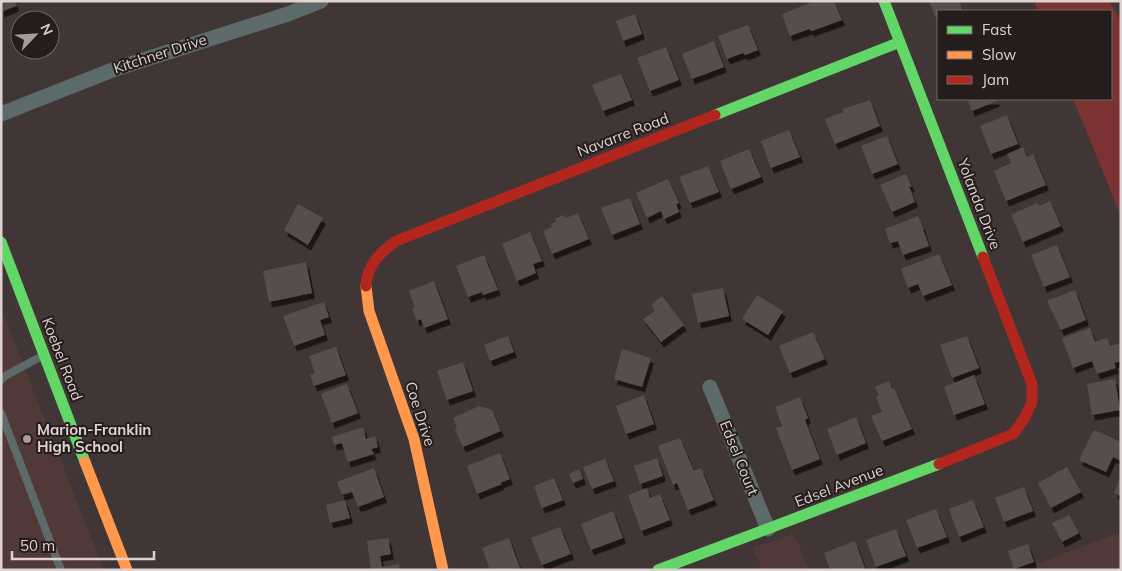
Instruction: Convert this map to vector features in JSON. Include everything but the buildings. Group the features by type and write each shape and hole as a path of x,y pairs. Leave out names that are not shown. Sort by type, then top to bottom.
{"street":[{"name":"Kitchner Drive","path":"1,114 115,69 288,14 321,1"},
{"name":"Yolanda Drive","path":"884,1 1032,384 1032,402 1024,419"},
{"name":"Navarre Road","path":"368,270 379,253 396,241 900,42"},
{"name":"Koebel Road","path":"1,242 127,570"},
{"name":"Coe Drive","path":"368,270 365,291 369,311 414,439 443,570"},
{"name":"Edsel Court","path":"710,387 768,529"},
{"name":"Edsel Avenue","path":"658,570 996,442 1013,434 1024,419"}],"lane":[{"path":"1,380 44,355"},
{"path":"1,413 61,570"}],"shaded area":[{"path":"1034,1 1109,1 1121,21 1121,216 1073,100 1112,100 1112,10 1038,10"},
{"name":"Marion-Franklin High School","path":"1,308 104,570 1,570"},
{"path":"1121,532 1121,570 1020,570"},
{"path":"794,534 809,570 762,570 753,548"}],"traffic: fast":[{"path":"884,1 983,257"},
{"path":"715,115 900,42"},
{"path":"1,242 85,462"},
{"path":"658,570 939,464"}],"traffic: slow":[{"path":"366,286 369,311 414,439 443,570"},
{"path":"85,462 127,570"}],"traffic: jam":[{"path":"366,286 369,272 375,260 396,241 715,115"},
{"path":"939,464 1013,434 1024,419 1032,402 1032,384 983,257"}],"place":[{"name":"Marion-Franklin High School","path":"27,439"}]}
